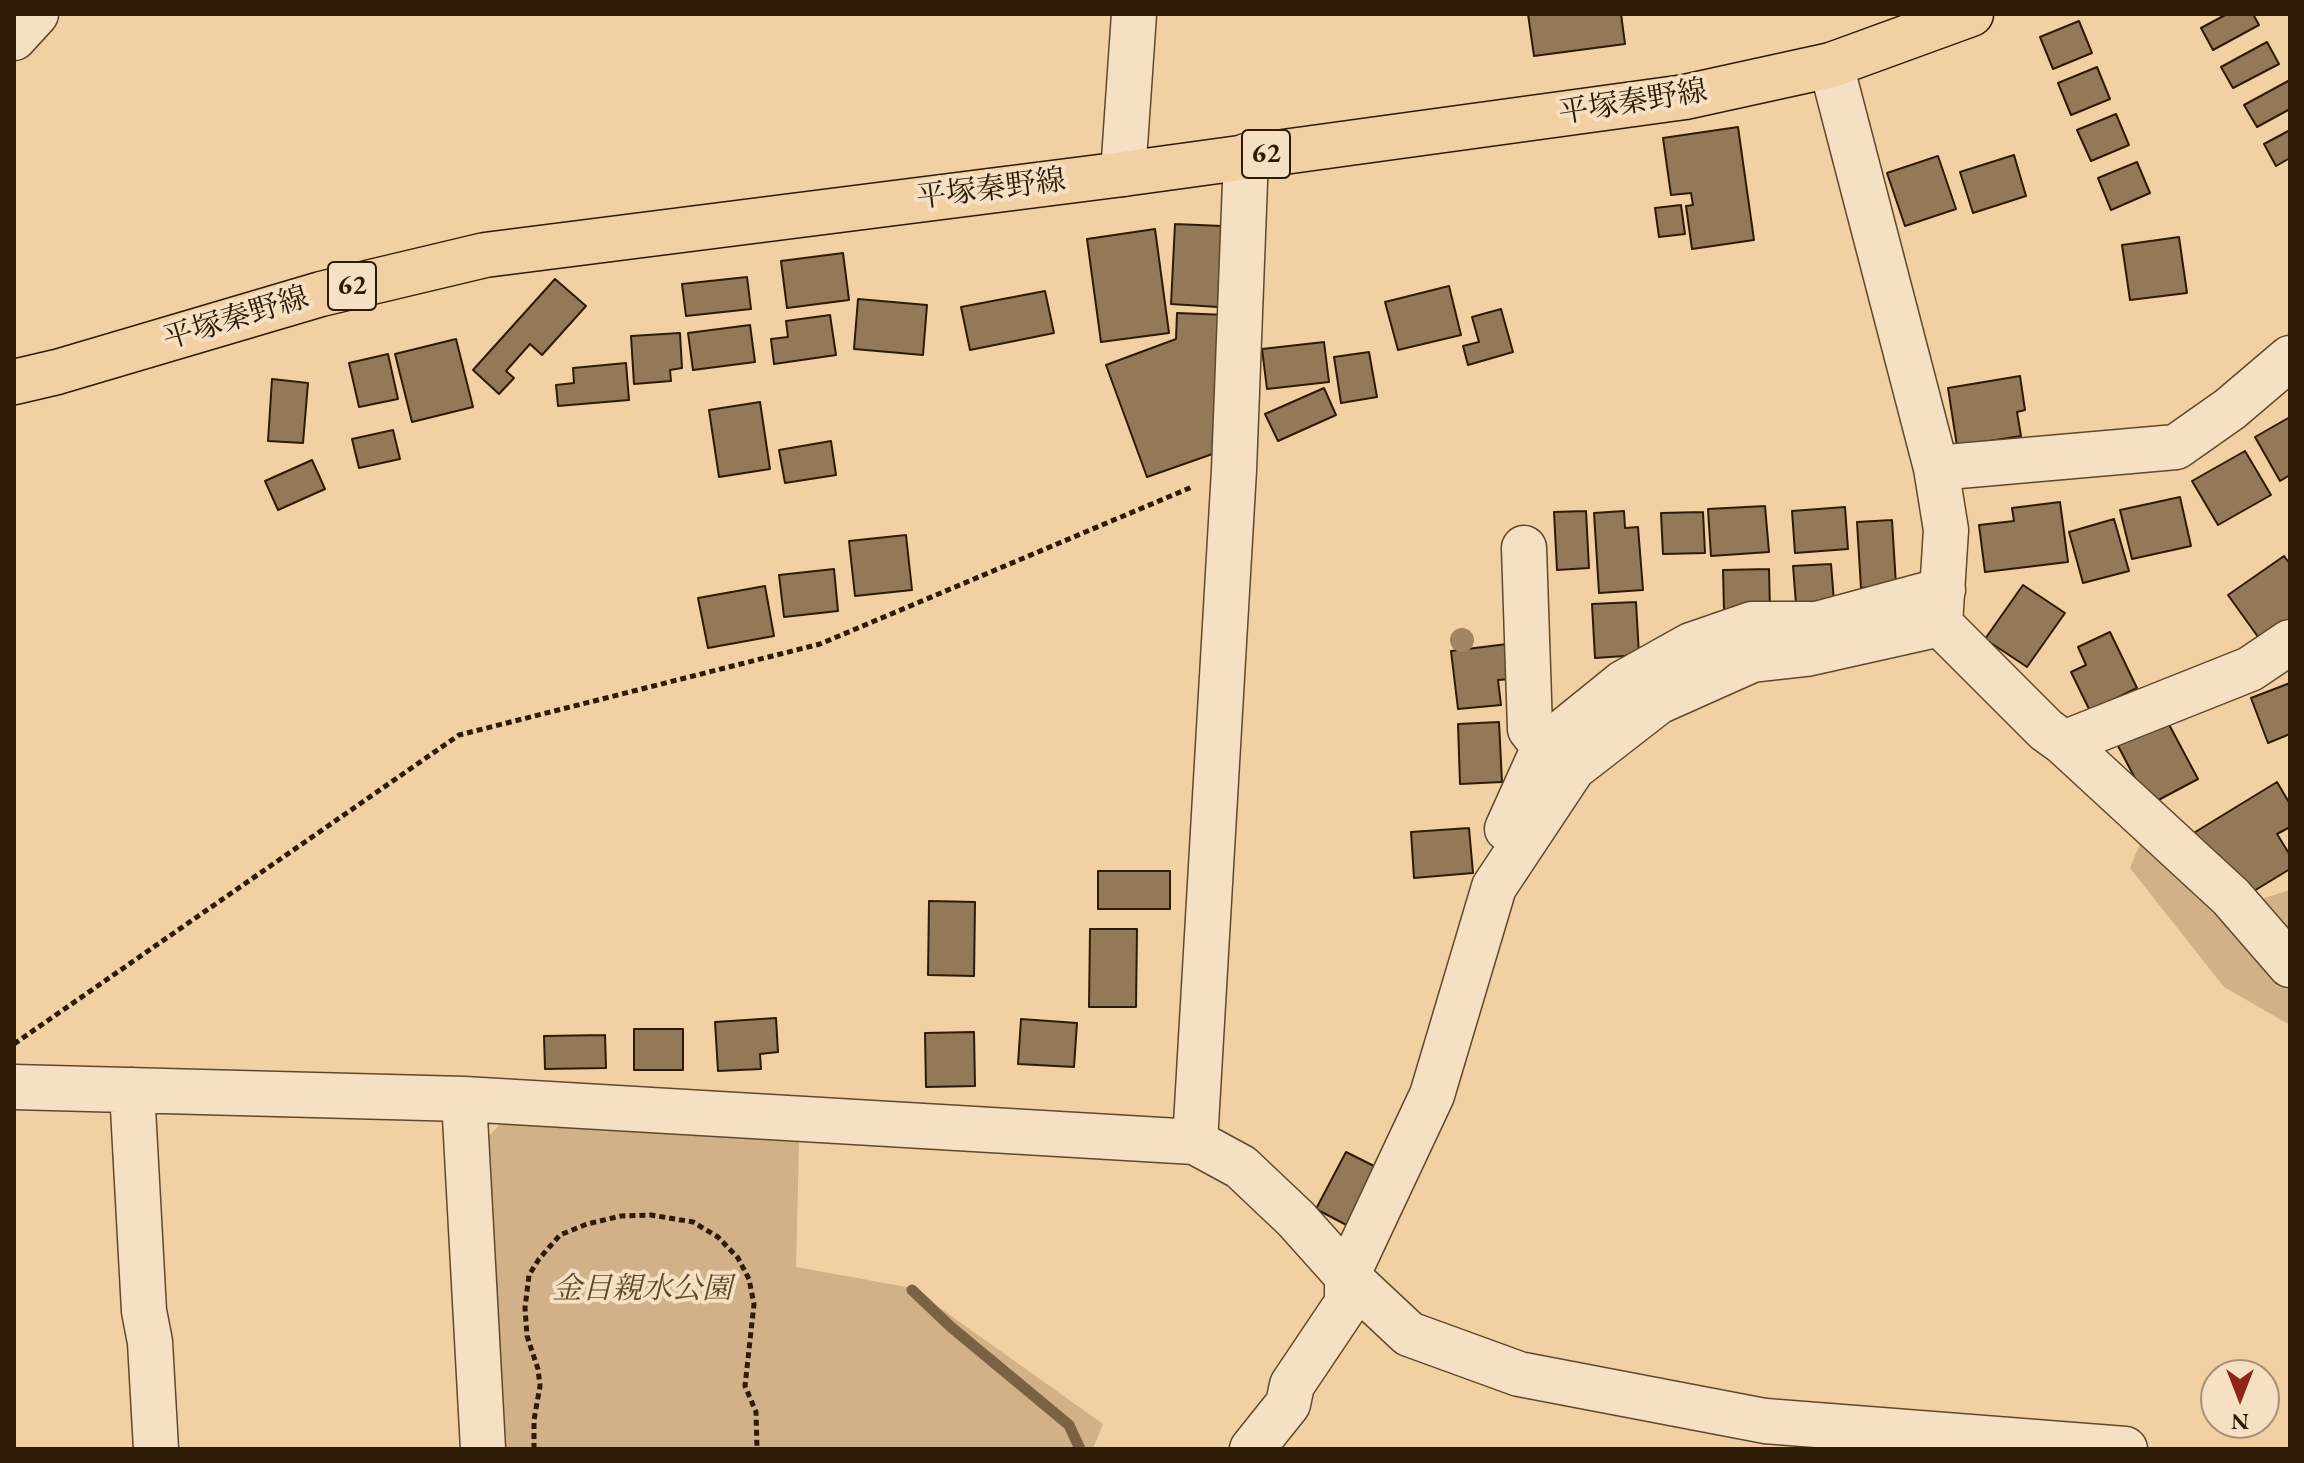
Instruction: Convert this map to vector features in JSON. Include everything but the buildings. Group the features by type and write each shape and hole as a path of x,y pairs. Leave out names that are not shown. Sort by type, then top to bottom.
{"main road":[{"name":"平塚秦野線","path":"14,382 72,368 321,294 485,255 1123,174 1685,97 1831,65 1971,14"}],"street":[{"path":"14,38 36,14"},
{"path":"1123,174 1134,14"},
{"path":"1831,65 1936,468 1946,530 1942,607 2046,730 2064,743 2231,897 2290,965"},
{"path":"1195,1142 1234,470 1246,156"},
{"path":"1936,468 2176,447 2230,409 2290,358"},
{"path":"1524,548 1530,729 1544,747"},
{"path":"1494,887 1488,870 1544,747 1623,683 1691,645 1752,624 1817,624 1942,607"},
{"path":"1252,1449 1288,1404 1292,1385 1347,1303 1347,1276 1432,1095 1494,887 1573,768 1658,702 1752,660 1806,654 1942,607"},
{"path":"2064,743 2250,669 2290,642"},
{"path":"14,1087 464,1099 1195,1142 1241,1167 1296,1219 1347,1276 1409,1334 1519,1374 1765,1421 2125,1449"},
{"path":"132,1090 144,1311 150,1342 156,1449"},
{"path":"464,1099 483,1449"}],"path":[{"path":"14,1044 459,735 820,644 1234,470"},
{"path":"534,1449 534,1420 540,1386 527,1336 525,1308 529,1275 560,1235 587,1224 621,1216 651,1215 693,1222 718,1237 738,1258 749,1279 754,1304 745,1386 756,1412 757,1449"}],"green space":[{"path":"2142,839 2229,909 2290,890 2290,1025 2224,987 2130,868"},
{"name":"金目親水公園","path":"501,1123 799,1142 796,1267 912,1288 1103,1424 1093,1449 498,1449 477,1149"}],"waterway":[{"path":"912,1290 951,1327 1069,1425 1080,1449"}]}
